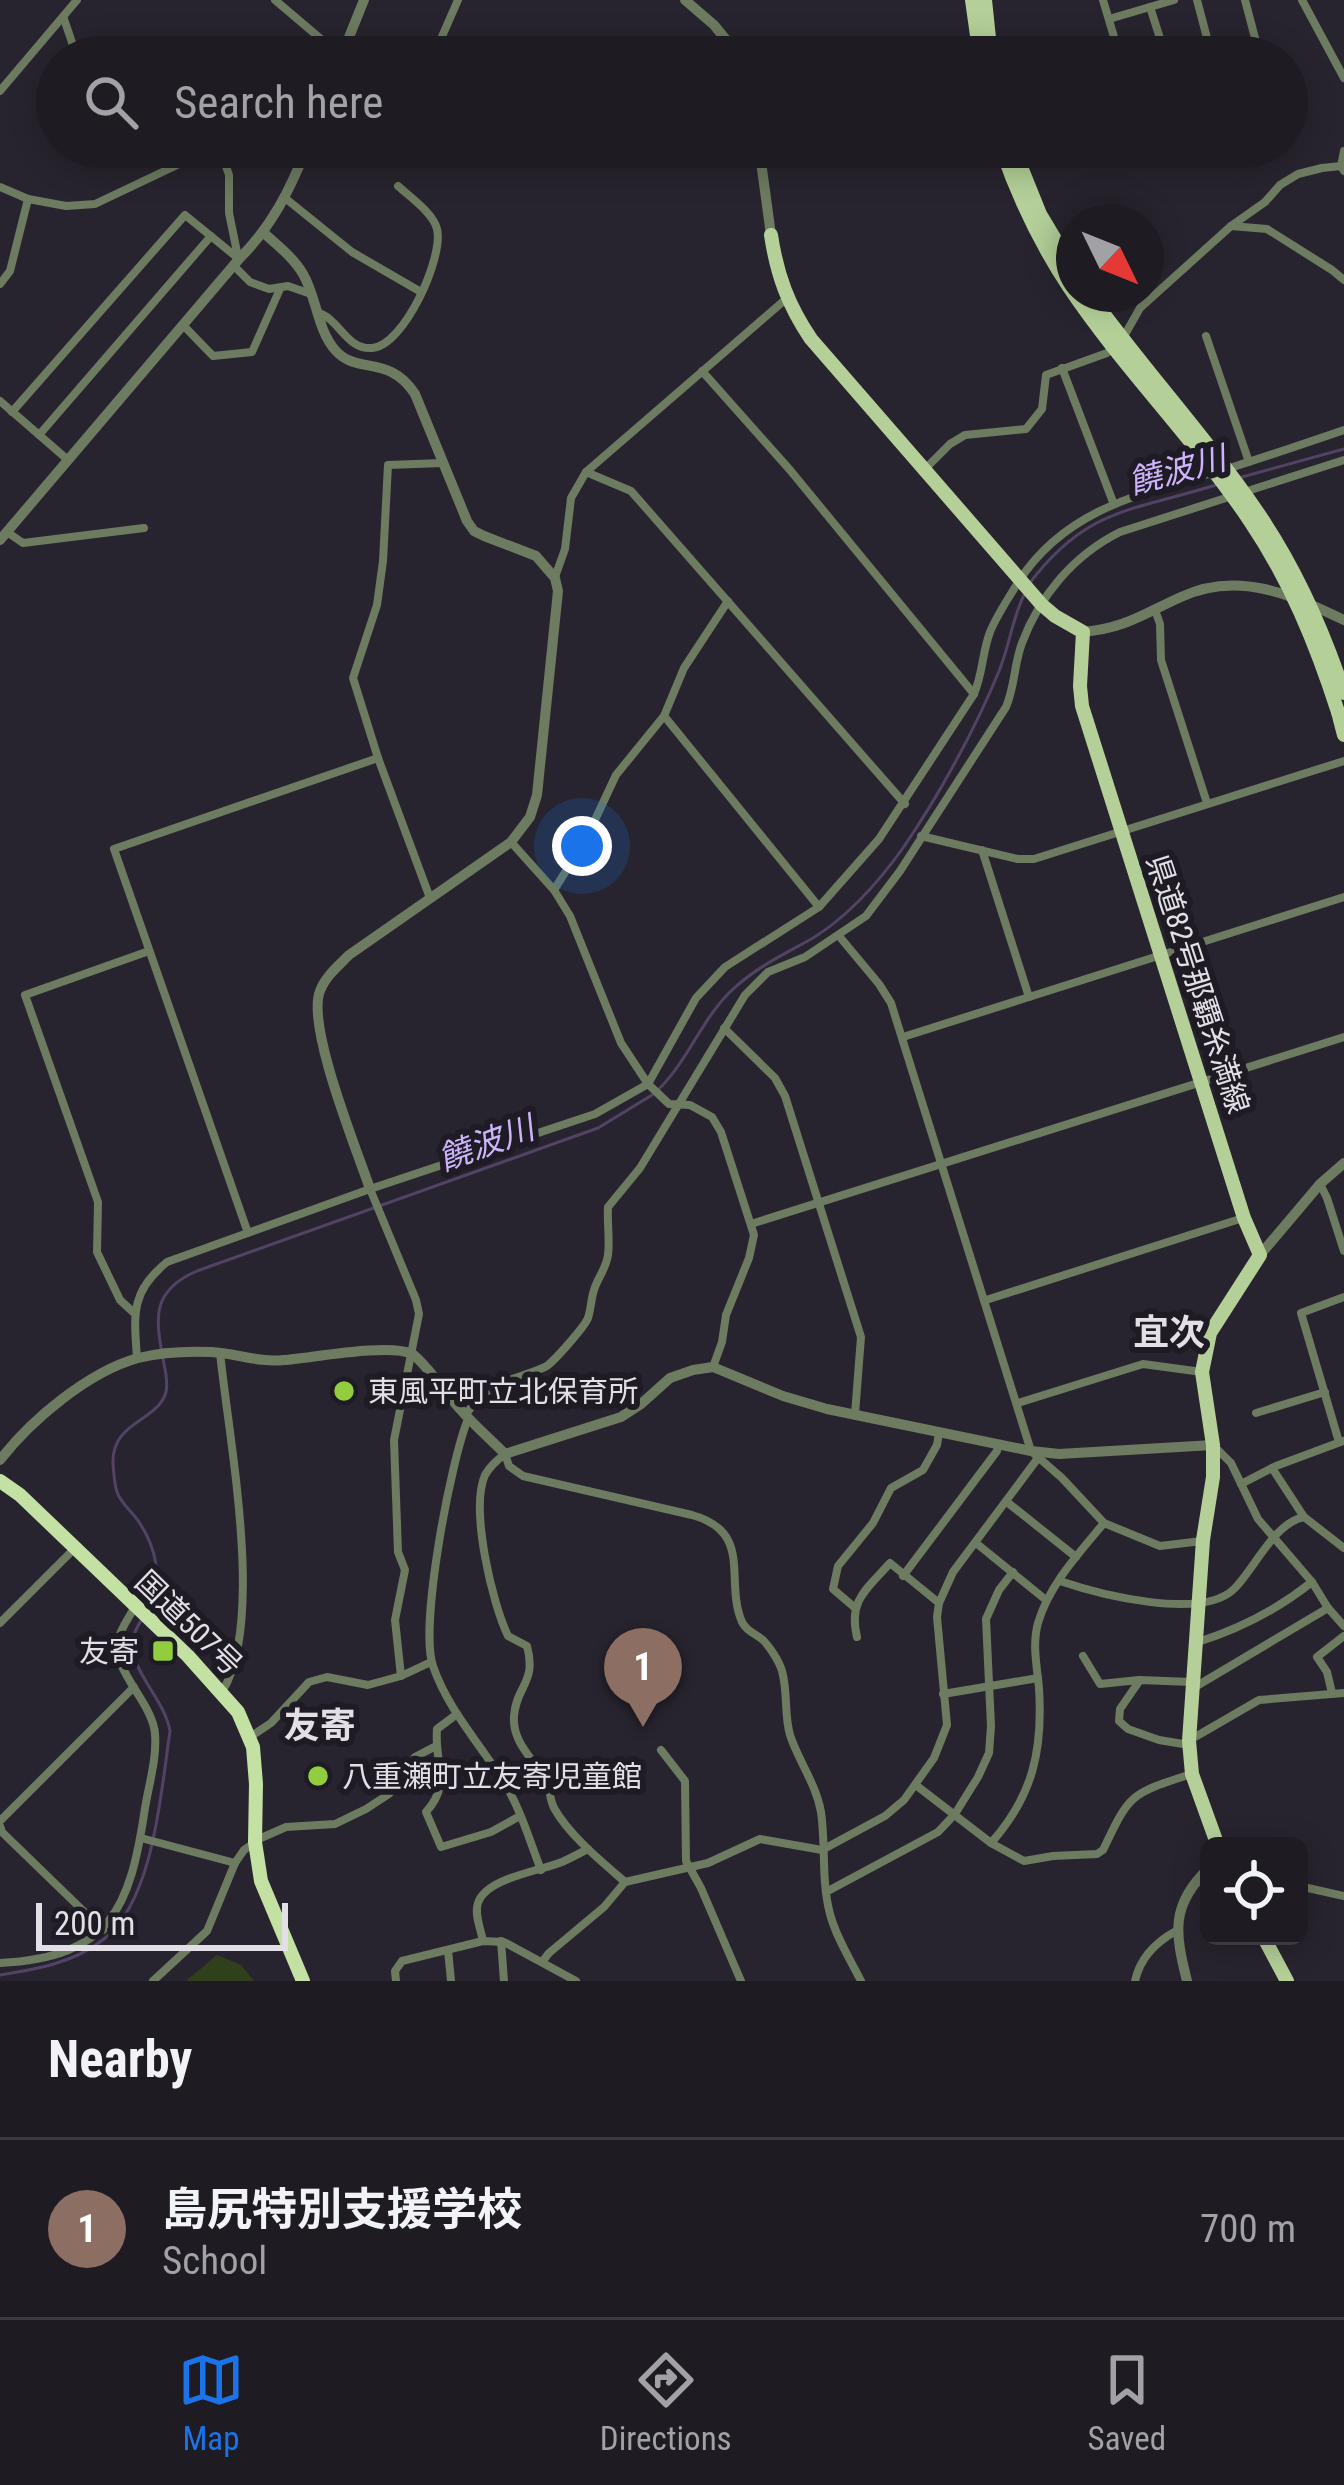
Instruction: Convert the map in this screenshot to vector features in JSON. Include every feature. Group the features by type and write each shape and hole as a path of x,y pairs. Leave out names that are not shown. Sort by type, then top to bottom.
{"highway":[{"name":"国道507号","path":"0,1481 137,1608 238,1712 250,1737 256,1768 255,1842 261,1881 303,1981"}],"main road":[{"path":"972,0 977,36"},
{"path":"985,0 989,36"},
{"path":"1009,168 1030,220 1071,290 1219,478 1267,547 1310,629 1344,735"},
{"path":"1021,168 1056,241"},
{"path":"771,235 786,299 811,339 1039,601 1083,632"},
{"path":"1104,312 1268,528 1307,598 1344,693"},
{"name":"県道82号那覇糸満線","path":"1083,632 1082,706 1259,1255"},
{"path":"1215,1837 1192,1774 1189,1742 1203,1540 1213,1477 1202,1372 1210,1333 1259,1255"},
{"path":"1268,1945 1287,1981"}],"street":[{"path":"48,36 77,0"},
{"path":"274,0 316,36"},
{"path":"349,36 364,0"},
{"path":"442,36 458,0"},
{"path":"1103,0 1114,36"},
{"path":"1109,19 1174,0"},
{"path":"1197,0 1206,36"},
{"path":"1245,0 1254,36"},
{"path":"1302,0 1344,78"},
{"path":"687,1 723,36"},
{"path":"1150,7 1159,36"},
{"path":"64,17 70,36"},
{"path":"0,91 36,49"},
{"path":"924,470 965,435 1026,429 1042,409 1046,375 1107,353 1128,333 1140,308 1231,226 1298,175 1322,167 1343,169 1344,151"},
{"path":"0,187 28,199 66,206 95,204 171,168"},
{"path":"227,168 236,262"},
{"path":"144,528 23,543 3,536 264,233 298,168"},
{"path":"762,168 771,235"},
{"path":"317,313 327,315 356,345 369,349 398,332 422,292 433,263 437,230 431,218 398,187"},
{"path":"0,284 10,271 28,199"},
{"path":"285,199 352,252 422,292"},
{"path":"12,412 184,215 211,236 250,282 311,294"},
{"path":"1231,226 1267,230 1344,280"},
{"path":"264,233 305,277 334,349 346,359 394,371 407,381 474,531 536,556 555,578"},
{"path":"39,435 211,236"},
{"path":"183,325 213,356 252,352 280,289"},
{"path":"401,1676 395,1620 405,1570 398,1552 394,1440 419,1314 321,1044 316,1005 320,989 349,955 511,842 530,817 537,795 558,599 555,578 565,549 571,498 586,472 786,299"},
{"path":"1206,336 1249,462"},
{"path":"1062,368 1113,502"},
{"path":"702,371 974,694"},
{"path":"0,401 68,460"},
{"path":"144,1357 134,1313 148,1276 167,1262 596,1114 650,1086 696,998 725,967 819,907 880,839 974,694 991,629 1056,538 1113,502 1344,430"},
{"path":"541,1870 508,1788 457,1714 431,1662 436,1564 452,1469 467,1416 482,1393 559,1358 585,1326 606,1267 608,1208 640,1168 745,994 768,972 805,957 866,916 901,871 1006,707 1039,601 1073,562 1120,532 1344,460"},
{"path":"430,898 353,678 376,605 388,464 443,464"},
{"path":"586,472 631,490 905,804"},
{"path":"1083,632 1126,626 1199,589 1246,584 1273,589 1344,620"},
{"path":"554,890 586,839 616,775 664,716 684,668 728,601"},
{"path":"1155,610 1161,660 1207,803"},
{"path":"664,716 819,907"},
{"path":"248,1233 114,849 378,758"},
{"path":"921,836 1034,859 1344,760"},
{"path":"511,842 554,890 570,916 621,1043 650,1086 674,1105 690,1106 712,1117 721,1132 752,1224 753,1246 726,1315 713,1367"},
{"path":"982,850 1029,997"},
{"path":"903,1037 1344,897"},
{"path":"839,936 891,1003 1035,1455 1104,1522 1160,1546 1203,1540"},
{"path":"134,1313 120,1300 97,1252 98,1202 25,994 149,951"},
{"path":"724,1028 781,1088 861,1337 855,1414"},
{"path":"752,1224 1344,1037"},
{"path":"1259,1255 1344,1163"},
{"path":"1320,1184 1344,1250"},
{"path":"986,1300 1244,1218"},
{"path":"1240,1484 1342,1441 1301,1313 1344,1297"},
{"path":"0,1460 16,1439 75,1391 105,1371 144,1357 220,1352 276,1361 397,1351 413,1354 505,1454 509,1466 523,1476 711,1520 736,1560 736,1601 743,1623 764,1641 783,1673 789,1730 815,1787 821,1814 831,1916 861,1981"},
{"path":"220,1352 239,1492 242,1617 222,1691"},
{"path":"1018,1403 1143,1364 1202,1372"},
{"path":"625,1882 588,1849 554,1808 545,1780 522,1749 514,1714 532,1663 527,1646 508,1636 497,1613 481,1532 485,1476 505,1454 621,1417 670,1378 713,1367 783,1396 1035,1455 1213,1445 1226,1456 1258,1519 1344,1626"},
{"path":"1256,1413 1324,1392"},
{"path":"854,1607 833,1589 838,1566 873,1522 891,1488 923,1470 939,1432"},
{"path":"903,1576 998,1445"},
{"path":"542,1962 625,1882 708,1863 760,1839 822,1850 885,1816 916,1786 943,1741 946,1725 939,1603 953,1572 1007,1502 1035,1455"},
{"path":"1272,1468 1304,1517 1344,1548"},
{"path":"1007,1502 1076,1557"},
{"path":"1059,1581 1098,1594 1170,1604 1213,1600 1233,1590 1291,1520 1304,1517"},
{"path":"991,1843 1012,1820 1037,1757 1041,1721 1034,1638 1046,1600 1104,1522"},
{"path":"976,1543 1046,1600"},
{"path":"0,1623 75,1548"},
{"path":"857,1637 857,1599 890,1563 939,1603"},
{"path":"826,1892 927,1840 955,1814 979,1777 989,1753 992,1726 986,1619 1013,1572"},
{"path":"1195,1643 1235,1630 1285,1604 1312,1582"},
{"path":"0,1963 62,1954 103,1930 128,1888 143,1838 155,1729 118,1656 117,1645 137,1608"},
{"path":"1083,1656 1100,1684 1140,1680 1192,1685 1236,1665 1328,1608"},
{"path":"1332,1693 1328,1672 1317,1658 1344,1636"},
{"path":"250,1737 271,1723 309,1682 327,1677 368,1685 431,1662"},
{"path":"943,1694 1038,1678"},
{"path":"1140,1680 1120,1709 1119,1721 1159,1741 1183,1744 1259,1700 1344,1693"},
{"path":"103,1930 2,1832 0,1824 134,1687"},
{"path":"457,1714 437,1729 441,1787 439,1798 427,1811 441,1847 491,1832 520,1816"},
{"path":"153,1981 207,1931 244,1850 286,1827 335,1824 366,1809 389,1795 415,1757 436,1746"},
{"path":"661,1750 685,1780 686,1861 741,1981"},
{"path":"916,1786 1024,1862 1097,1854 1127,1802 1155,1786 1192,1774"},
{"path":"143,1838 235,1863"},
{"path":"483,1941 478,1903 489,1889 588,1849"},
{"path":"1187,1981 1176,1931 1186,1894 1200,1878"},
{"path":"1308,1888 1344,1896"},
{"path":"1135,1981 1147,1955 1176,1931"},
{"path":"501,1941 504,1981"},
{"path":"396,1981 395,1971 402,1961 501,1941 576,1981"},
{"path":"448,1950 451,1981"}],"green space":[{"path":"217,1955 241,1965 254,1981 186,1981"}],"waterway":[{"name":"饒波川","path":"1242,477 1344,449"},
{"name":"饒波川","path":"1029,584 1070,540 1091,526 1216,485"},
{"name":"饒波川","path":"659,1089 729,993 839,919 893,861 943,785 979,716 1025,593"},
{"name":"饒波川","path":"149,1610 157,1576 154,1554 139,1522 119,1496 113,1464 119,1439 154,1410 166,1392 158,1321 170,1288 197,1271 598,1128 652,1095"},
{"name":"饒波川","path":"0,1975 80,1954 104,1939 134,1898 152,1843 170,1731 136,1661 135,1633 143,1618"}],"place":[{"name":"東風平町立北保育所","path":"344,1391"},
{"name":"友寄","path":"163,1651"},
{"name":"島尻特別支援学校","path":"643,1727"},
{"name":"八重瀬町立友寄児童館","path":"318,1776"}],"district":[{"name":"宜次","path":"1169,1333"},
{"name":"友寄","path":"320,1726"}]}
